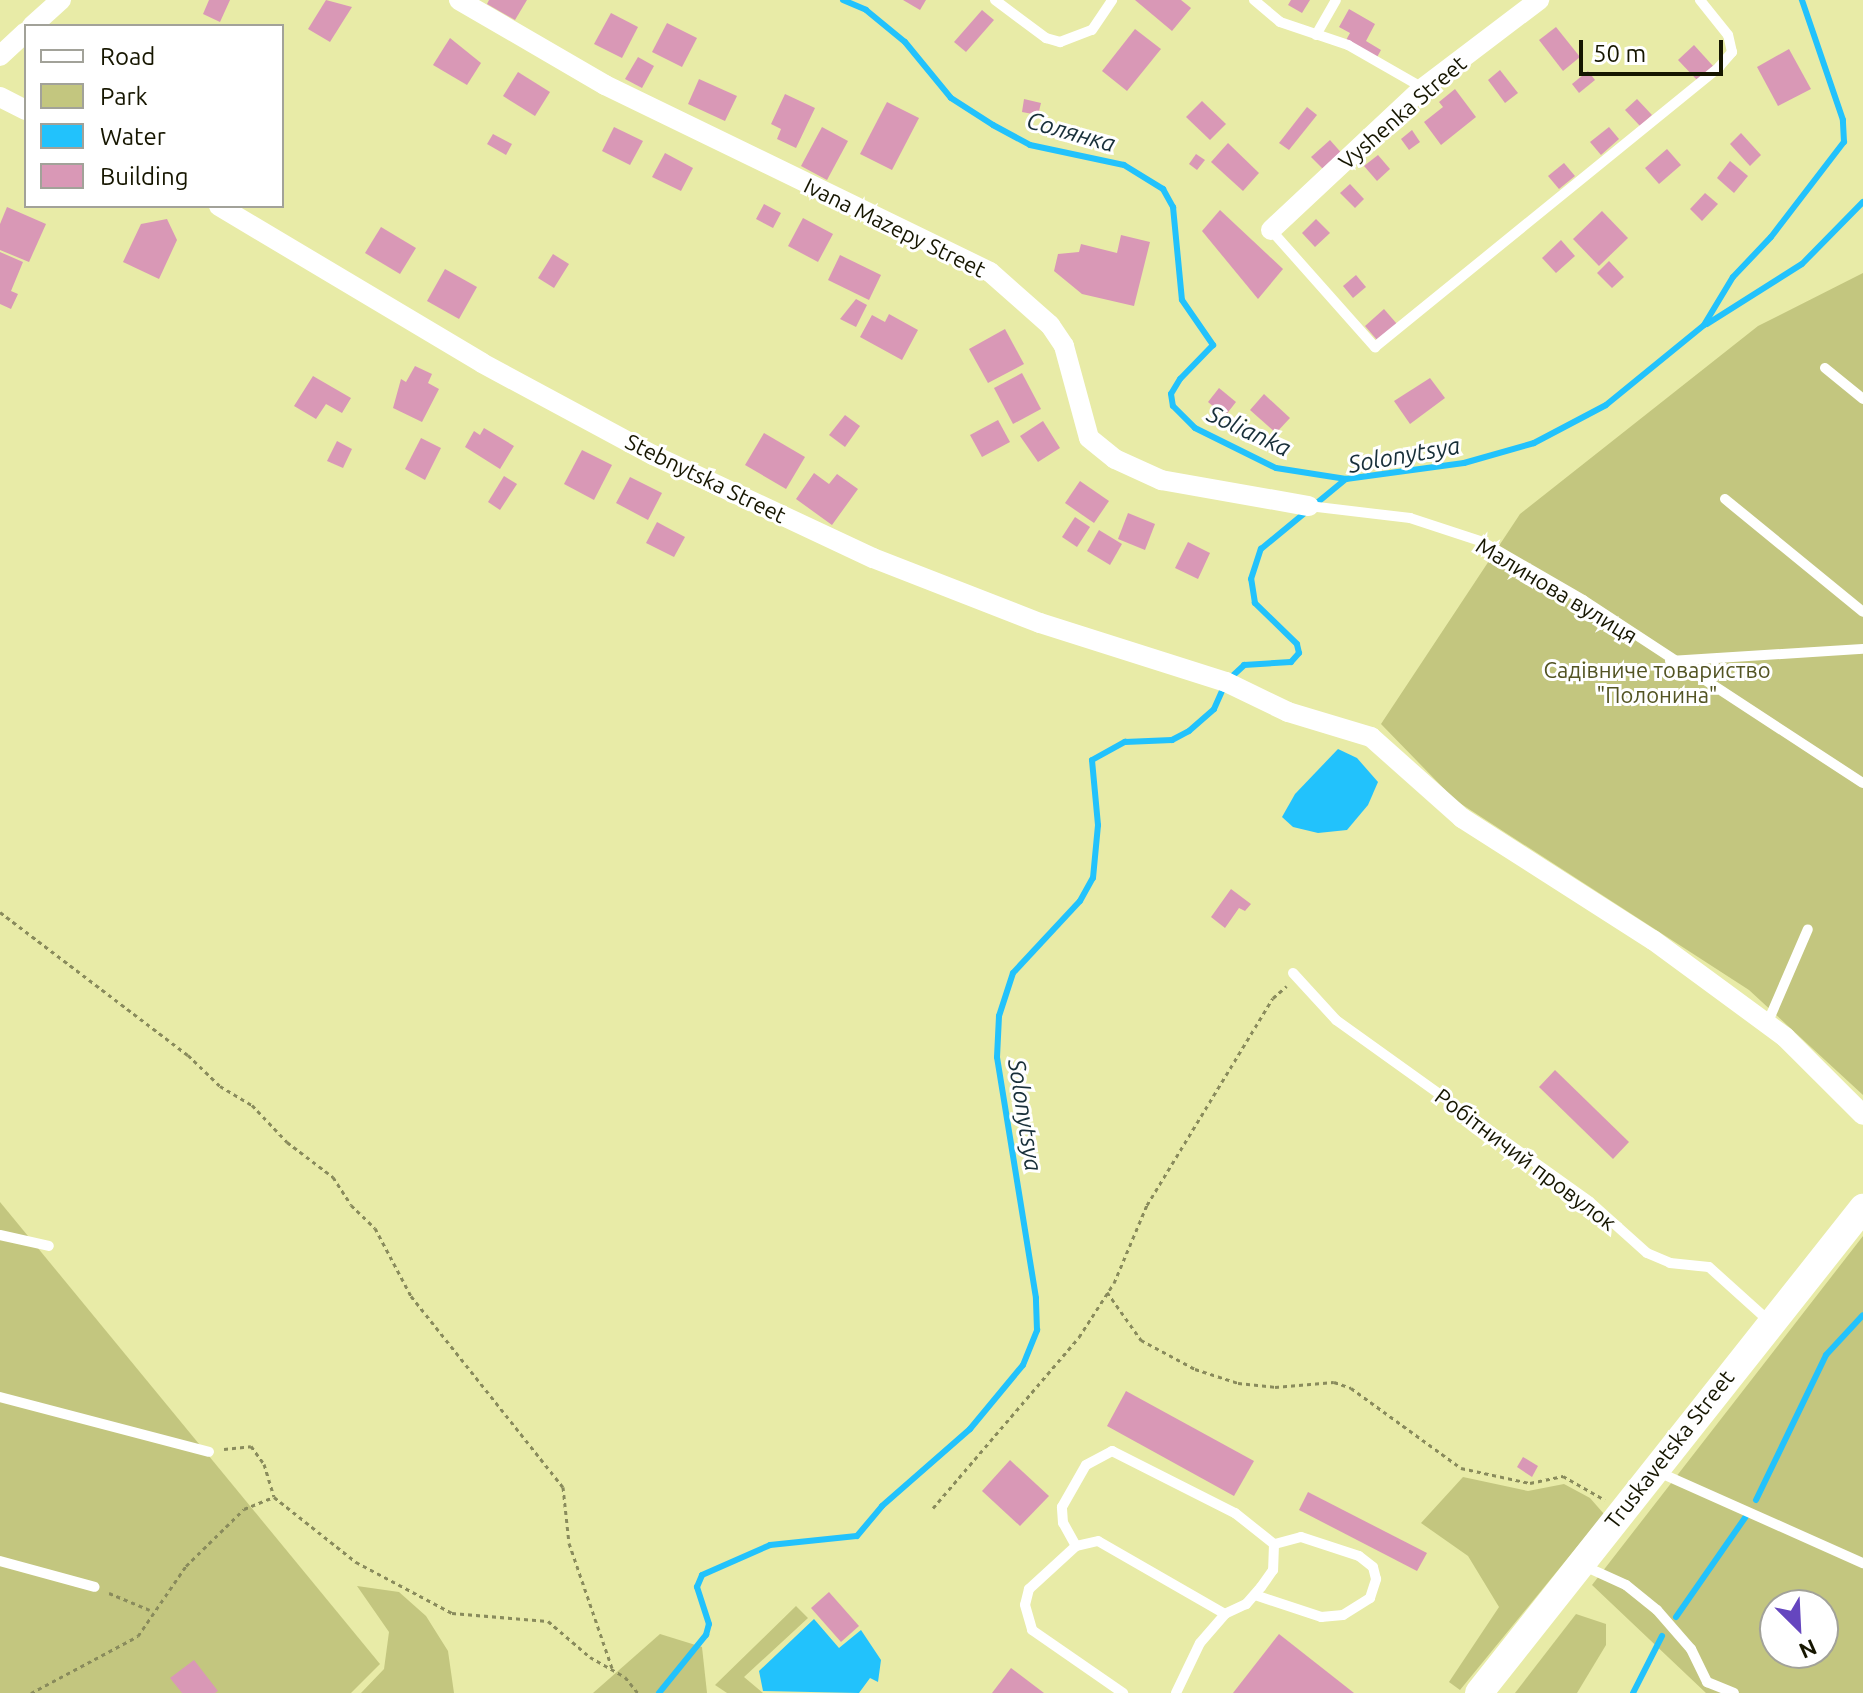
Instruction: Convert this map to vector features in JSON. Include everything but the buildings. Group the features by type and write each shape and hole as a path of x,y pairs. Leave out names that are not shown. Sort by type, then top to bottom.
{"street":[{"path":"34,24 61,0"},
{"name":"Ivana Mazepy Street","path":"459,0 605,85 990,272 1050,325 1064,346 1089,438 1115,459 1161,480 1309,506"},
{"name":"Vyshenka Street","path":"1271,230 1423,88 1539,0"},
{"path":"0,56 24,34"},
{"path":"0,97 24,109"},
{"name":"Stebnytska Street","path":"222,208 482,363 653,455 873,558 1040,623 1226,682 1288,712 1371,737 1386,746 1462,818 1653,940 1767,1024 1863,1115"},
{"name":"Truskavetska Street","path":"1479,1693 1618,1512 1863,1208"}],"lane":[{"path":"995,0 1046,38 1060,42 1092,30 1112,0"},
{"path":"1254,0 1280,22 1348,45 1423,88"},
{"path":"1316,35 1336,0"},
{"path":"1271,230 1375,347 1719,67 1732,52 1728,35 1700,0"},
{"path":"1825,368 1863,399"},
{"path":"1725,499 1863,612"},
{"name":"Малинова вулиця","path":"1309,506 1410,518 1483,542 1583,600 1670,661 1863,783"},
{"path":"1670,661 1863,649"},
{"path":"1767,1024 1808,929"},
{"name":"Робітничий провулок","path":"1296,977 1336,1020 1590,1202 1647,1253 1670,1263 1709,1267 1770,1321"},
{"path":"0,1235 49,1246"},
{"path":"0,1397 209,1452"},
{"path":"1076,1546 1063,1523 1062,1507 1086,1465 1112,1451 1235,1513 1274,1544"},
{"path":"1652,1470 1863,1563"},
{"path":"1255,1595 1321,1617 1343,1615 1370,1598 1376,1579 1373,1567 1359,1556 1301,1537 1274,1544"},
{"path":"1123,1693 1041,1639 1026,1617 1029,1589 1076,1546 1098,1541 1114,1547 1225,1614"},
{"path":"1176,1693 1200,1643 1225,1614 1255,1595 1273,1570 1274,1544"},
{"path":"0,1561 95,1587"},
{"path":"1579,1564 1626,1585 1657,1610 1691,1649 1707,1682 1734,1693"}],"path":[{"path":"0,912 179,1047 220,1086 252,1105 287,1142 333,1177 351,1205 375,1228 411,1296 563,1487 569,1543 613,1671"},
{"path":"933,1508 1079,1337 1107,1292 1147,1205 1273,998 1296,977"},
{"path":"1107,1292 1141,1340 1195,1369 1238,1383 1275,1387 1334,1382 1351,1388 1461,1468 1530,1483 1563,1476 1593,1489 1618,1512"},
{"path":"209,1452 251,1446 264,1464 274,1497 336,1548 435,1606 466,1616 548,1621 613,1671 631,1681 638,1693"},
{"path":"31,1693 138,1636 177,1575 244,1509 274,1497"},
{"path":"95,1587 152,1610"}],"green space":[{"name":"Садівниче товариство \"Полонина\"","path":"1863,273 1863,1095 1749,990 1455,800 1381,724 1520,514 1758,326"},
{"path":"0,1202 380,1664 351,1693 0,1693"},
{"path":"1863,1236 1863,1693 1706,1693 1592,1585"},
{"path":"1463,1477 1528,1491 1564,1484 1590,1498 1604,1514 1460,1690 1449,1682 1499,1607 1468,1556 1421,1523"},
{"path":"357,1586 399,1592 426,1616 448,1651 454,1693 361,1693 384,1669 389,1632"},
{"path":"796,1606 808,1618 744,1677 763,1693 727,1693 715,1685"},
{"path":"1576,1614 1606,1624 1606,1645 1577,1693 1515,1693"},
{"path":"660,1634 702,1647 707,1693 593,1693"}],"water":[{"path":"1338,749 1357,758 1378,782 1368,805 1347,830 1318,833 1293,827 1282,817 1295,794"},
{"path":"814,1619 839,1648 861,1630 881,1660 878,1682 870,1678 859,1693 763,1691 759,1671"}],"waterway":[{"name":"Солянка","path":"843,0 866,10 905,42 951,98 993,125 1030,145 1124,165 1163,189 1173,207 1182,300 1213,345 1180,379 1171,394 1173,406 1195,428 1276,468 1346,479"},
{"name":"Solonytsya","path":"659,1693 706,1635 709,1624 697,1587 702,1575 770,1545 857,1536 882,1506 970,1429 1023,1365 1037,1330 1036,1298 997,1057 999,1016 1013,973 1080,901 1093,878 1098,825 1092,760 1125,742 1172,740 1189,731 1214,709 1226,682 1244,665 1291,662 1299,653 1297,644 1255,603 1251,579 1261,549 1346,479 1464,463 1534,443 1606,405 1704,325 1733,277 1771,237 1844,142 1843,120 1802,0"},
{"path":"1707,324 1802,264 1863,202"},
{"path":"1756,1500 1826,1355 1863,1315"},
{"path":"1676,1617 1747,1515"},
{"path":"1633,1693 1662,1636"}],"water label":[{"name":"Solianka","path":"1249,431"}]}
